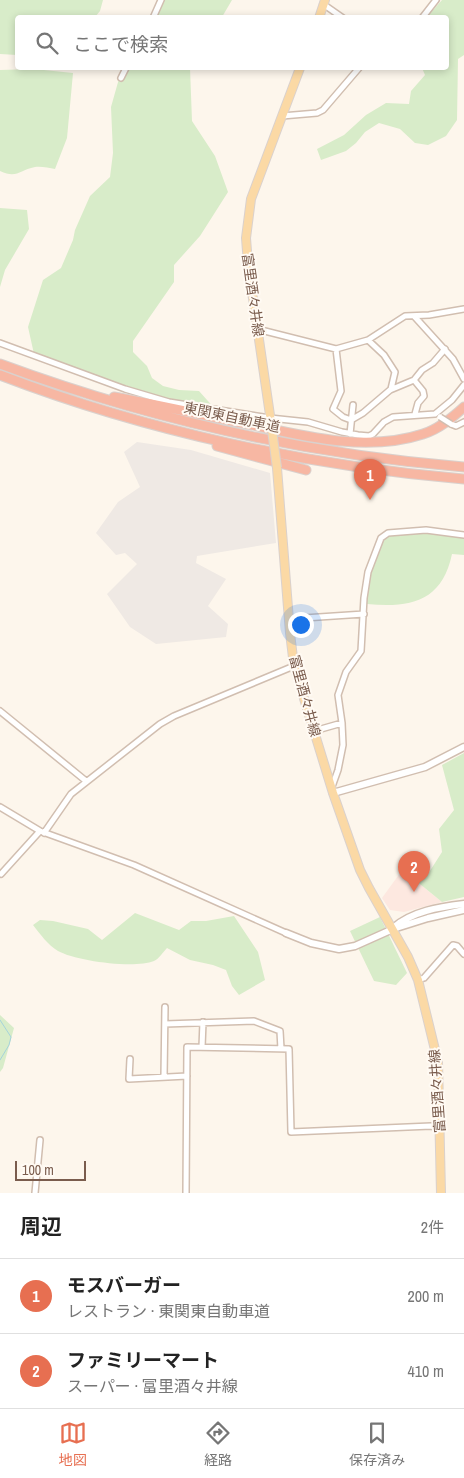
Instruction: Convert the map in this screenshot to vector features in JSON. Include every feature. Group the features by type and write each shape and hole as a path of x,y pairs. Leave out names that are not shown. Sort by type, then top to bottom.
{"highway":[{"name":"東関東自動車道","path":"0,364 70,388 171,418 265,439 374,458 464,467"},
{"name":"東関東自動車道","path":"0,375 134,420 169,429 264,450 373,469 464,479"},
{"path":"70,388 303,435 344,441 392,441 415,436 440,426 464,407"},
{"path":"169,429 208,443 306,470"}],"main road":[{"path":"320,15 324,2"},
{"name":"富里酒々井線","path":"299,70 251,199 246,238 277,468 294,666 332,790 360,870 408,957 418,980 438,1062 441,1193"}],"street":[{"path":"154,15 161,0"},
{"path":"424,15 436,0"},
{"path":"324,2 339,15"},
{"path":"121,78 125,70"},
{"path":"282,116 317,113 323,110 357,70"},
{"path":"257,329 336,349 368,340 405,316 429,315 464,309"},
{"path":"414,316 453,358 464,379"},
{"path":"368,340 384,355 395,372 390,389"},
{"path":"0,343 125,389 169,402 270,420 308,422 350,434 369,436 384,422 393,417 416,414 437,415 456,426 464,422"},
{"path":"336,349 341,388 333,409 343,417 352,420 363,414 390,389 414,380 445,349"},
{"path":"414,380 423,391 424,396 418,403 416,414"},
{"path":"437,415 464,385"},
{"path":"350,434 353,405"},
{"path":"464,535 426,530 384,535 380,538 368,572 364,598 361,651 346,672 338,695 342,723 341,758 332,790 426,767 464,747"},
{"path":"289,619 364,614"},
{"path":"1,874 42,832 71,794 174,716 294,666"},
{"path":"0,711 86,781"},
{"path":"314,731 342,723"},
{"path":"0,807 42,832 134,865 311,943 339,949 355,946 392,929 464,910"},
{"path":"392,929 402,920 410,917 435,909 464,904"},
{"path":"418,980 424,978 453,945 464,954"},
{"path":"164,1077 165,1007"},
{"path":"165,1024 254,1021 280,1032 281,1049"},
{"path":"202,1047 203,1022"},
{"path":"186,1193 187,1047 289,1049 291,1132 431,1126 440,1128"},
{"path":"130,1059 129,1079 187,1076"},
{"path":"36,1193 40,1140"}],"shaded area":[{"path":"137,442 191,450 270,473 276,543 197,556 196,563 226,579 208,606 228,624 226,637 156,644 130,627 107,594 137,564 125,553 116,555 96,533 118,502 140,487 124,452"},
{"path":"403,869 442,902 404,912 390,910 382,898"}],"green space":[{"path":"0,0 103,0 100,11 97,15 15,15 15,55 0,54"},
{"path":"164,0 232,0 223,15 154,15"},
{"path":"442,0 464,0 464,55 458,59 457,120 446,136 428,145 415,143 400,129 379,123 365,132 346,151 321,160 317,149 344,135 366,115 386,103 409,104 411,91 425,75 423,70 449,70 449,15 429,15"},
{"path":"0,70 44,70 73,73 67,138 55,169 37,167 14,174 0,171"},
{"path":"121,70 190,70 192,121 215,156 228,192 200,236 174,265 174,282 133,341 133,352 147,366 152,378 163,386 179,390 199,391 216,410 211,418 192,417 174,412 34,354 28,327 43,280 61,268 90,196 110,177 113,153 111,107"},
{"path":"0,208 27,210 29,229 5,270 0,287"},
{"path":"425,531 464,536 464,555 452,554 441,583 422,598 410,603 397,605 367,604 374,558 382,541 386,536 393,534"},
{"path":"464,753 464,897 442,902 415,880 428,874 442,852 439,829 454,810 442,765"},
{"path":"135,913 179,930 191,921 206,921 234,916 258,952 265,980 239,995 232,986 226,970 190,960 167,948 156,960 145,963 105,963 78,958 54,949 33,925 40,920 53,921 88,929 102,940"},
{"path":"380,917 407,973 396,985 374,981 350,931"},
{"path":"0,1015 14,1028 3,1068 0,1072"}],"waterway":[{"path":"0,1020 11,1037 9,1045 0,1060"}],"place":[{"name":"モスバーガー","path":"370,500"},
{"name":"ファミリーマート","path":"414,892"}]}
